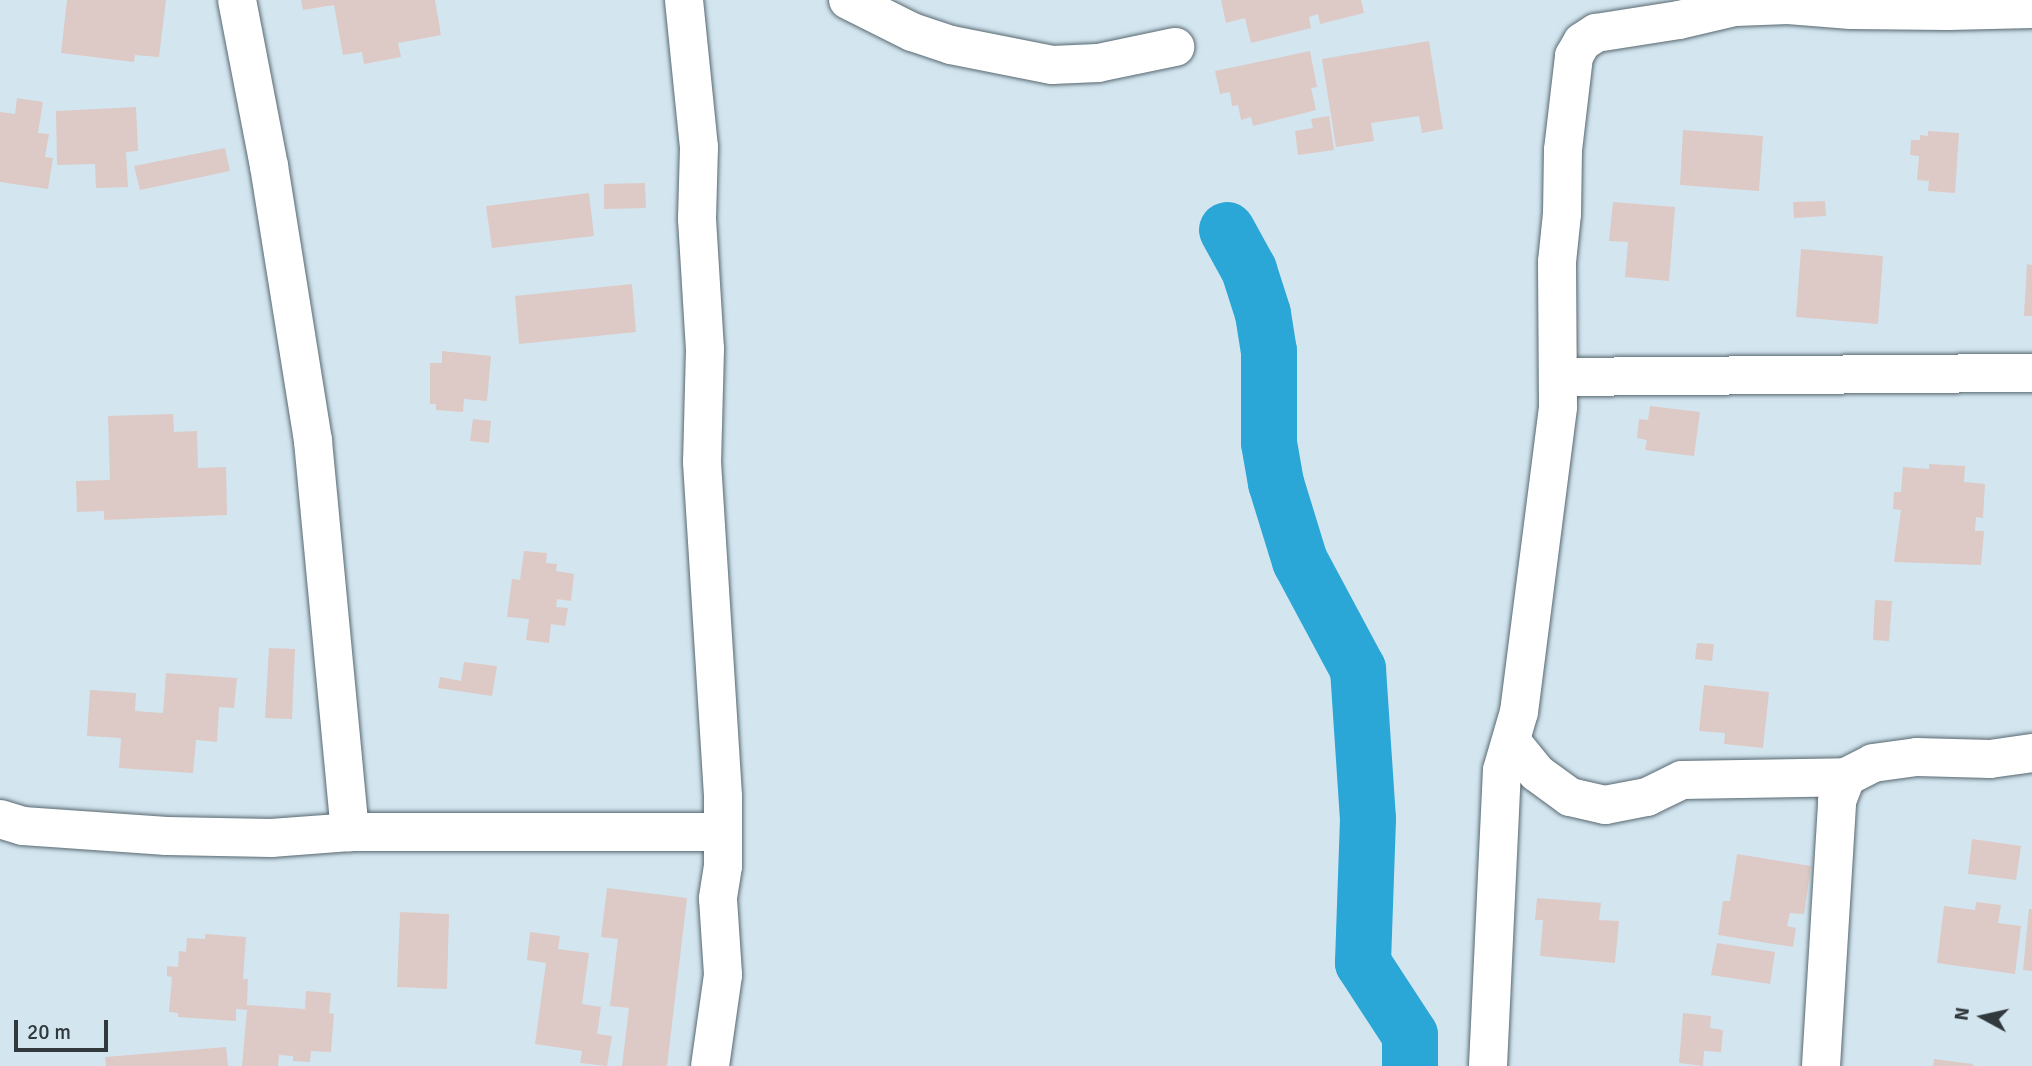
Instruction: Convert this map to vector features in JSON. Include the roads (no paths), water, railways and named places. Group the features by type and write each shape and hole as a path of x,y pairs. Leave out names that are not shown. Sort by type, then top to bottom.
{"street":[{"path":"237,0 269,166 313,441 350,832"},
{"path":"684,0 699,147 697,219 705,349 702,462 723,832 718,900 723,975 710,1066"},
{"path":"848,0 912,32 951,45 1052,65 1098,63 1175,47"},
{"path":"1488,1066 1502,769 1519,712 1558,407 1557,262 1562,214 1563,150 1574,56 1582,42 1596,33 1679,20 1735,7 1788,5 1921,11 2032,9"},
{"path":"1558,377 2032,373"},
{"path":"1511,741 1537,773 1570,797 1605,805 1647,797 1682,780 1846,777 1873,763 1917,757 1990,759 2032,753"},
{"path":"1821,1066 1837,801 1846,777"},
{"path":"0,819 23,826 167,836 271,838 350,832 723,832"}],"waterway":[{"path":"1227,230 1249,270 1263,314 1269,351 1269,443 1276,483 1300,561 1358,669 1368,819 1363,963 1410,1035 1410,1066"}]}
